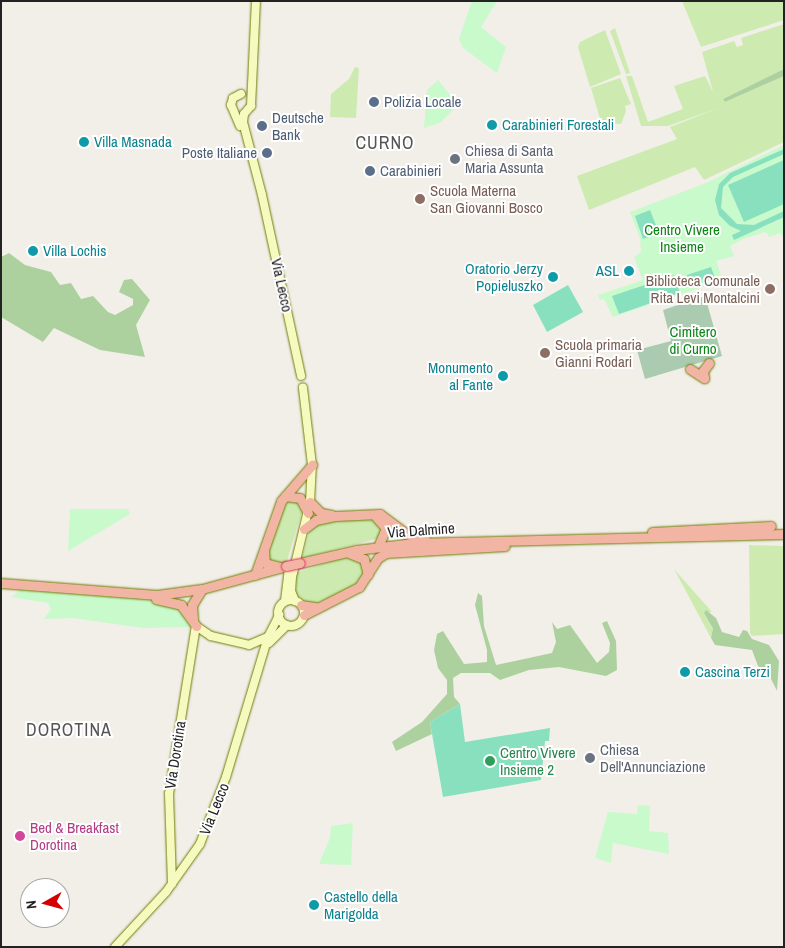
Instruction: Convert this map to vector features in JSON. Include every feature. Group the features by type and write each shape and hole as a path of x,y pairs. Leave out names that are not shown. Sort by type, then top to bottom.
{"highway":[{"path":"690,369 704,378 703,369 708,363"},
{"path":"255,575 265,543 285,496 312,465"},
{"path":"285,496 300,498 308,513"},
{"path":"310,502 321,513 335,516"},
{"path":"369,514 381,519 385,525 385,536 378,546"},
{"path":"304,529 316,520 335,516 382,515 412,536 452,541"},
{"path":"638,535 771,526"},
{"path":"755,534 784,538"},
{"name":"Via Dalmine","path":"66,589 148,595 202,590 343,552 378,546 452,541 582,539 638,535 784,534"},
{"path":"343,552 363,557 378,558 402,550 531,546 582,539"},
{"path":"265,543 263,555 265,563 284,567"},
{"path":"363,557 368,566 368,577"},
{"path":"304,615 316,607 349,593 368,577 378,558"},
{"path":"6,583 126,598 166,599 181,606 196,626"},
{"path":"196,626 192,605 202,590"},
{"path":"298,603 316,607"}],"main road":[{"path":"252,58 246,87 242,94 232,101 233,111 244,114 250,109 256,1"},
{"path":"242,94 250,100"},
{"name":"Via Lecco","path":"233,111 262,195"},
{"name":"Via Lecco","path":"244,114 243,122 262,195 301,376"},
{"path":"298,550 286,578 285,601 278,615 287,625 298,624 304,615 291,591 292,577 310,502 312,465 303,388"},
{"path":"285,601 298,603"},
{"name":"Via Lecco","path":"115,947 172,884 200,844 212,819 267,646 268,637 278,615"},
{"name":"Via Lecco","path":"267,646 275,634 287,625"},
{"path":"196,626 211,636 249,645 268,637"},
{"name":"Via Dorotina","path":"172,884 168,794 196,626"}],"green space":[{"path":"472,1 497,1 481,27 506,47 497,73 463,48 459,39"},
{"path":"682,1 784,1 784,20 701,47"},
{"path":"784,24 784,69 723,99 725,102 784,76 784,142 704,180 695,167 589,210 577,176 677,139 670,127 721,107 668,126 641,126 626,76 632,76 648,122 683,109 674,86 705,76 713,92 702,52 734,41 737,47 743,45 741,38"},
{"path":"615,28 630,73 626,74 610,31"},
{"path":"605,30 621,74 590,87 578,47 580,42"},
{"path":"355,67 359,68 356,118 330,117 331,94 349,79"},
{"path":"784,69 784,76 725,102 723,99"},
{"path":"620,78 631,104 625,106 626,111 621,124 601,122 591,88"},
{"path":"438,80 458,105 441,122 424,128 427,90"},
{"name":"Centro Vivere Insieme","path":"784,145 784,237 780,233 769,237 766,232 743,239 730,246 734,256 716,261 723,280 613,317 604,299 600,300 598,295 643,280 634,257 641,252 640,238 630,212 706,183"},
{"path":"784,149 784,154 733,177 723,187 721,208 737,224 754,225 784,211 784,217 734,240 732,235 741,231 730,226 719,215 715,200 719,184 730,173"},
{"path":"784,160 784,204 744,222 728,185"},
{"path":"650,210 659,233 643,239 635,216"},
{"path":"9,253 25,265 51,272 60,285 71,283 81,299 93,296 108,312 115,315 133,305 133,299 119,292 124,280 132,279 150,300 136,325 145,357 100,350 54,328 43,342 1,317 1,257"},
{"path":"711,267 715,278 691,286 687,275"},
{"path":"674,275 680,293 619,314 612,296"},
{"path":"568,285 583,312 547,332 533,305"},
{"name":"Cimitero di Curno","path":"705,296 722,356 645,379 637,350 671,341 663,310"},
{"path":"296,499 302,511 287,561 278,564 270,562 266,553 285,500"},
{"path":"70,509 128,509 130,514 68,551"},
{"path":"371,518 383,528 380,538 302,558 310,529 322,521"},
{"path":"749,545 784,546 784,634 752,636 750,633"},
{"path":"344,557 360,557 365,573 352,589 311,605 296,595 296,573"},
{"path":"674,569 712,612 704,613 713,630 711,638"},
{"path":"23,588 157,600 179,608 194,627 143,628 73,618 44,619 51,609 48,603 11,597"},
{"path":"478,593 482,596 484,626 496,665 552,653 556,642 552,622 557,629 570,625 597,663 609,652 610,643 602,623 607,621 616,641 617,670 606,676 559,667 529,670 500,680 490,673 461,673 453,678 454,697 460,704 430,722 432,734 396,751 392,742 422,722 447,694 447,680 438,668 434,650 437,634 443,631 464,664 487,662 487,650 475,605"},
{"path":"706,610 716,618 722,632 739,637 743,630 747,631 752,639 769,645 779,661 777,691 769,675 758,666 752,650 715,645 711,638 713,629 704,613"},
{"name":"Centro Vivere Insieme 2","path":"460,704 465,742 550,728 549,741 545,741 541,780 443,797 430,722"},
{"path":"638,805 650,806 649,831 668,833 669,854 613,843 611,863 595,858 608,812 637,814"},
{"path":"353,823 351,865 319,864 330,838 331,826"}],"place":[{"name":"Polizia Locale","path":"374,102"},
{"name":"Carabinieri Forestali","path":"492,125"},
{"name":"Deutsche Bank","path":"262,126"},
{"name":"Villa Masnada","path":"84,142"},
{"name":"Poste Italiane","path":"267,153"},
{"name":"Chiesa di Santa Maria Assunta","path":"455,159"},
{"name":"Carabinieri","path":"370,171"},
{"name":"Scuola Materna San Giovanni Bosco","path":"420,199"},
{"name":"Villa Lochis","path":"33,251"},
{"name":"ASL","path":"629,271"},
{"name":"Oratorio Jerzy Popieluszko","path":"553,277"},
{"name":"Biblioteca Comunale Rita Levi Montalcini","path":"770,289"},
{"name":"Scuola primaria Gianni Rodari","path":"545,353"},
{"name":"Monumento al Fante","path":"503,376"},
{"name":"Cascina Terzi","path":"685,672"},
{"name":"Chiesa Dell'Annunciazione","path":"590,758"},
{"name":"Centro Vivere Insieme 2","path":"490,761"},
{"name":"Bed & Breakfast Dorotina","path":"20,836"},
{"name":"Castello della Marigolda","path":"314,905"}],"district":[{"name":"CURNO","path":"385,143"},
{"name":"DOROTINA","path":"69,730"}]}
